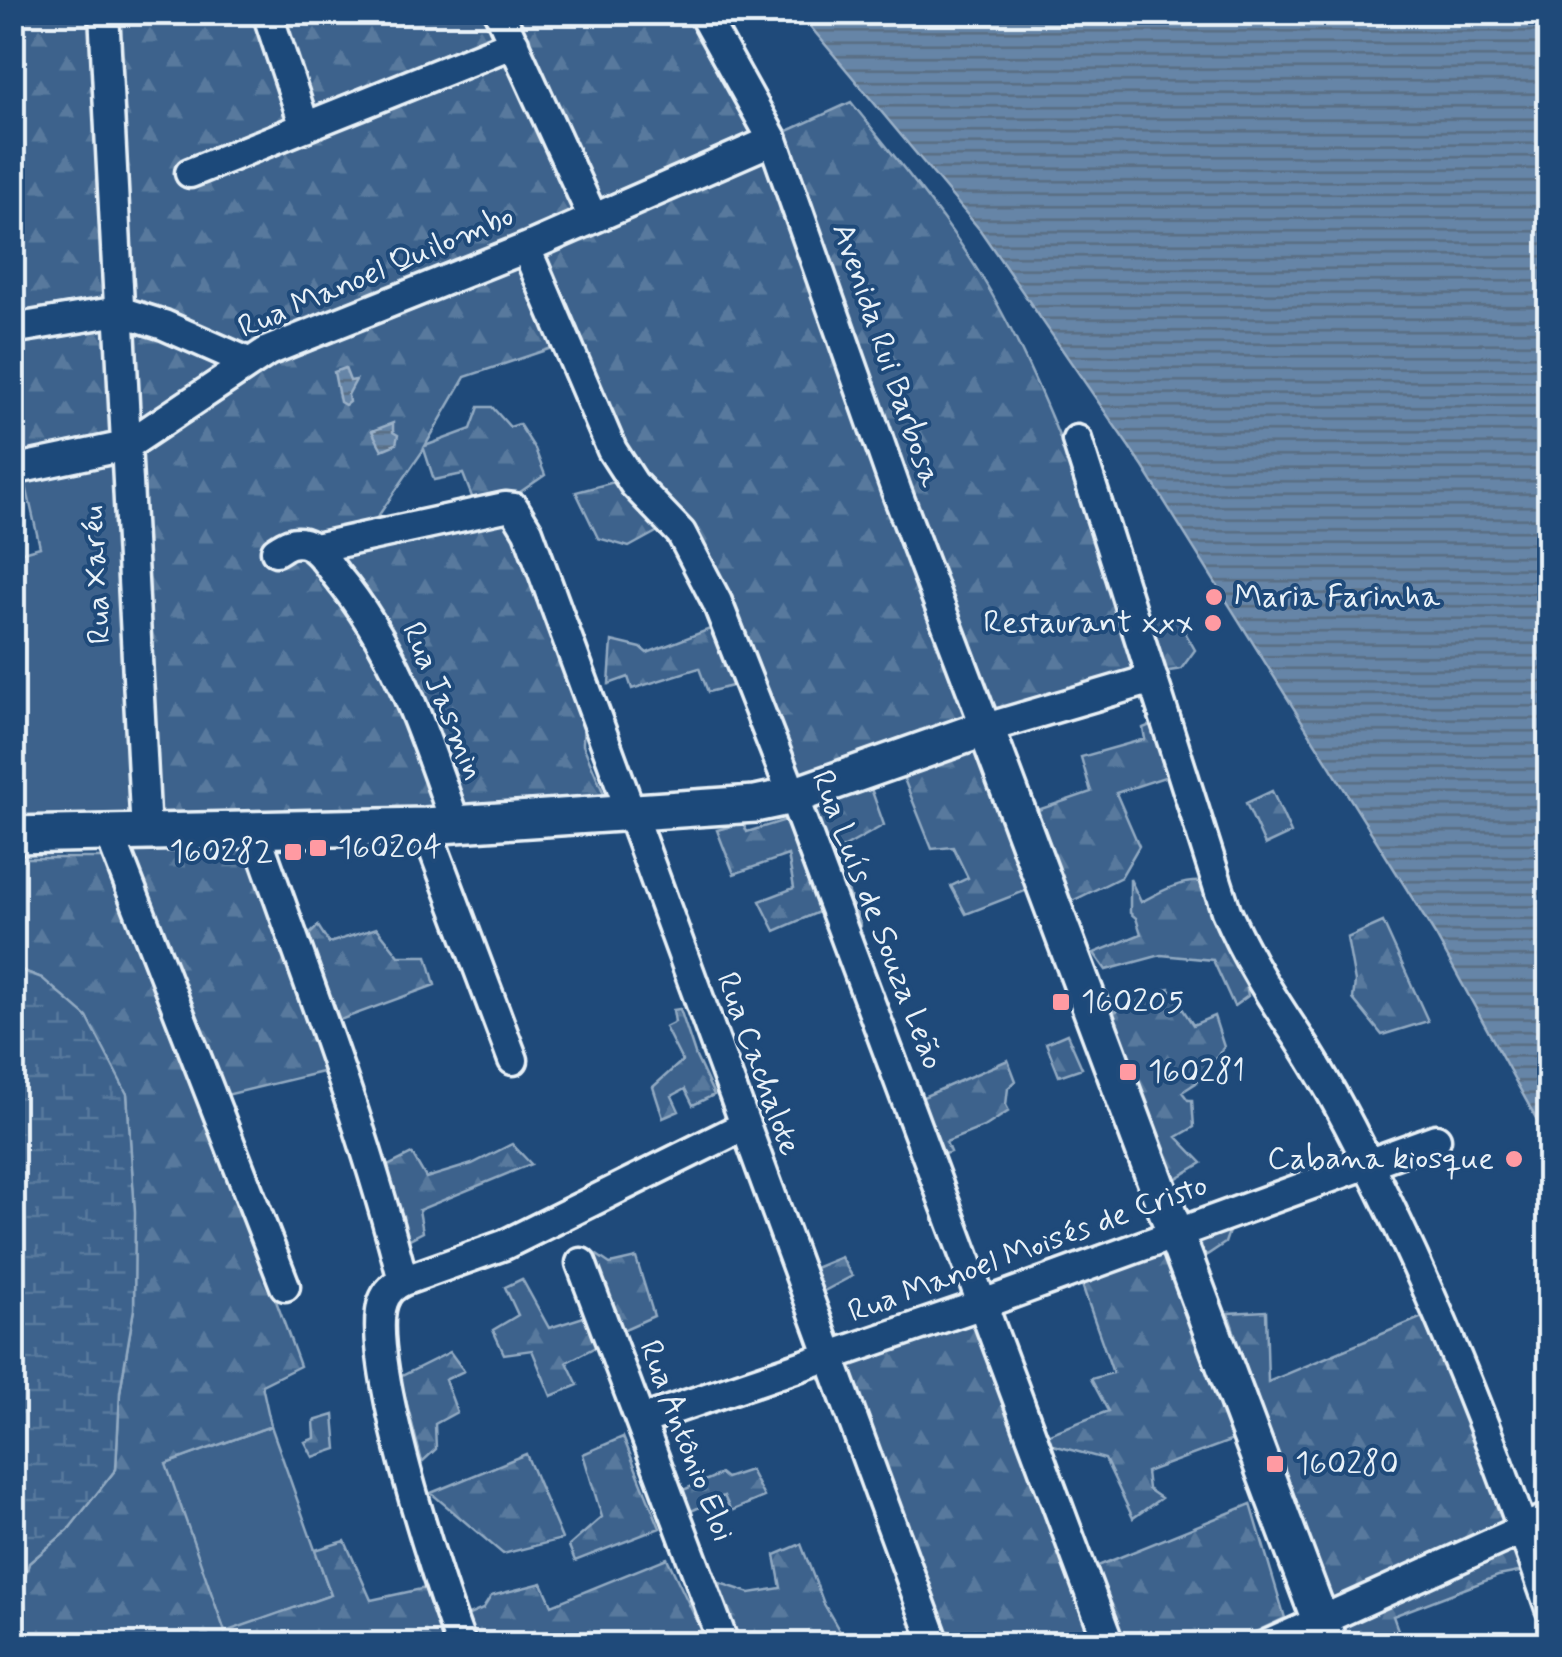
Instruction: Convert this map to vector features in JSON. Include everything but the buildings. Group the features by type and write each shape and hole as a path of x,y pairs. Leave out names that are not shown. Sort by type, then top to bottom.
{"main road":[{"path":"12,834 110,835 440,825 755,804 793,796 986,728 1325,1634"}],"street":[{"name":"Rua Xaréu","path":"104,12 146,834"},
{"path":"267,12 305,127"},
{"path":"499,12 593,218"},
{"name":"Avenida Rui Barbosa","path":"702,12 773,140 897,494 986,728"},
{"path":"190,173 514,43"},
{"name":"Rua Manoel Quilombo","path":"12,470 126,446 268,351 526,248 773,140"},
{"name":"Rua Luís de Souza Leão","path":"526,248 612,450 634,484 681,532 697,561 793,796 1108,1644"},
{"path":"12,329 119,312 164,325 248,362"},
{"path":"1078,440 1226,911 1243,950 1327,1084 1424,1279 1550,1608"},
{"name":"Rua Cachalote","path":"315,548 496,508 514,508 528,531 935,1644"},
{"path":"276,551 288,542 315,548"},
{"name":"Rua Jasmin","path":"315,548 354,597 393,658 513,1060"},
{"path":"986,728 1153,679"},
{"path":"256,831 369,1159 403,1281"},
{"path":"110,835 285,1286"},
{"path":"461,1644 394,1421 380,1352 382,1303 392,1286 504,1245 744,1126"},
{"name":"Rua Manoel Moisés de Cristo","path":"642,1420 831,1358 1436,1138"},
{"name":"Rua Antônio Eloi","path":"581,1263 724,1644"},
{"path":"1269,1644 1325,1634 1550,1517"}],"green space":[{"path":"12,13 709,13 758,131 581,212 245,347 130,428 13,455"},
{"path":"851,102 966,253 1022,351 1079,488 1145,676 987,722 877,387 779,135"},
{"path":"765,149 972,724 793,782 703,561 634,474 537,249"},
{"path":"521,254 561,345 465,377 425,446 471,429 479,407 492,407 510,427 519,424 545,475 507,501 474,502 463,474 434,480 424,449 370,528 510,514 584,703 583,745 610,808 447,820 151,829 129,443 205,394"},
{"path":"120,460 141,829 13,828 12,555 40,547 25,481"},
{"path":"618,481 660,530 629,547 598,538 576,492"},
{"path":"1140,615 1178,620 1195,650 1181,669 1157,673"},
{"path":"710,629 736,685 708,692 699,668 632,689 628,677 609,684 612,641 647,653"},
{"path":"1160,721 1177,773 1116,793 1139,846 1121,877 1068,903 1032,812 1091,792 1081,757 1145,739 1143,728"},
{"path":"972,749 981,756 1030,889 966,914 951,886 968,878 953,847 932,849 900,769"},
{"path":"868,780 884,825 834,853 861,926 853,940 829,935 828,908 775,931 760,901 794,888 788,855 734,874 717,830 743,823 747,832 786,820 791,809"},
{"path":"1272,791 1291,833 1265,845 1246,803"},
{"path":"126,847 249,847 326,1071 218,1097"},
{"path":"13,858 113,858 300,1366 262,1385 271,1426 166,1464 225,1632 331,1595 315,1550 345,1541 371,1600 435,1586 452,1644 13,1644 13,1620 29,1563 68,1530 116,1469 120,1392 134,1309 134,1202 127,1094 42,978 13,967"},
{"path":"1130,879 1141,902 1179,885 1204,882 1241,957 1248,996 1234,1006 1213,960 1161,955 1106,970 1094,953 1141,934 1130,913"},
{"path":"1383,922 1428,1021 1382,1035 1353,999 1355,982 1347,938"},
{"path":"318,926 329,943 377,928 399,956 427,956 435,985 340,1020 307,937"},
{"path":"13,967 42,978 87,1017 127,1094 135,1212 134,1309 120,1392 116,1469 68,1530 29,1563 13,1620"},
{"path":"1169,988 1193,1025 1214,1016 1224,1047 1196,1083 1182,1092 1192,1100 1194,1127 1177,1137 1202,1163 1165,1185 1100,1013 1112,1013"},
{"path":"680,1009 714,1095 693,1105 685,1089 672,1096 679,1111 663,1118 653,1087 682,1061 665,1027 675,1022 673,1010"},
{"path":"1067,1034 1082,1068 1059,1076 1046,1043"},
{"path":"1008,1060 1016,1081 1008,1088 1009,1111 986,1126 946,1142 950,1152 936,1157 914,1101"},
{"path":"512,1144 531,1164 419,1210 423,1232 400,1244 384,1168 412,1154 426,1178 472,1164"},
{"path":"1234,1217 1225,1243 1207,1255 1196,1249 1191,1232"},
{"path":"1164,1252 1233,1440 1146,1472 1148,1489 1161,1498 1133,1518 1105,1459 1049,1444 1049,1434 1108,1411 1091,1379 1113,1373 1081,1282"},
{"path":"594,1253 610,1264 636,1258 654,1316 618,1332 592,1267"},
{"path":"841,1257 852,1276 813,1297 805,1272"},
{"path":"522,1279 549,1328 590,1315 603,1343 567,1362 578,1385 551,1396 532,1350 504,1354 493,1330 518,1315 505,1287"},
{"path":"1266,1311 1268,1382 1432,1313 1508,1521 1549,1519 1549,1619 1523,1530 1323,1604 1228,1313"},
{"path":"977,1315 1101,1644 943,1644 840,1361"},
{"path":"450,1352 464,1371 445,1380 457,1412 435,1424 436,1449 422,1462 400,1377"},
{"path":"334,1415 337,1449 313,1457 305,1442 315,1438 314,1421"},
{"path":"271,1426 331,1595 225,1633 165,1464"},
{"path":"623,1437 660,1528 575,1561 569,1546 602,1517 583,1454"},
{"path":"526,1454 562,1539 503,1554 431,1493"},
{"path":"750,1470 764,1497 731,1511 724,1496 687,1513 683,1490 721,1474 726,1478"},
{"path":"1251,1504 1285,1618 1230,1644 1117,1644 1088,1570"},
{"path":"1512,1538 1524,1571 1498,1576 1393,1616 1403,1644 1345,1644 1332,1614"},
{"path":"801,1544 824,1604 847,1644 733,1644 722,1616 720,1583 750,1593 781,1588 775,1555"},
{"path":"667,1558 708,1644 686,1644 680,1634 665,1634 641,1644 471,1644 464,1617 483,1609 491,1596 542,1583 552,1605"}],"shaded area":[{"path":"799,13 1549,13 1549,1142 1436,936 1143,467 980,230"},
{"path":"345,368 350,381 356,380 345,405 340,402 334,372"},
{"path":"393,423 393,432 398,435 396,444 382,450 372,431"}],"place":[{"name":"Maria Farinha","path":"1214,597"},
{"name":"Restaurant xxx","path":"1213,623"},
{"name":"160204","path":"318,848"},
{"name":"160282","path":"293,852"},
{"name":"160205","path":"1061,1002"},
{"name":"160281","path":"1128,1072"},
{"name":"Cabana kiosque","path":"1514,1159"},
{"name":"160280","path":"1275,1464"}]}
